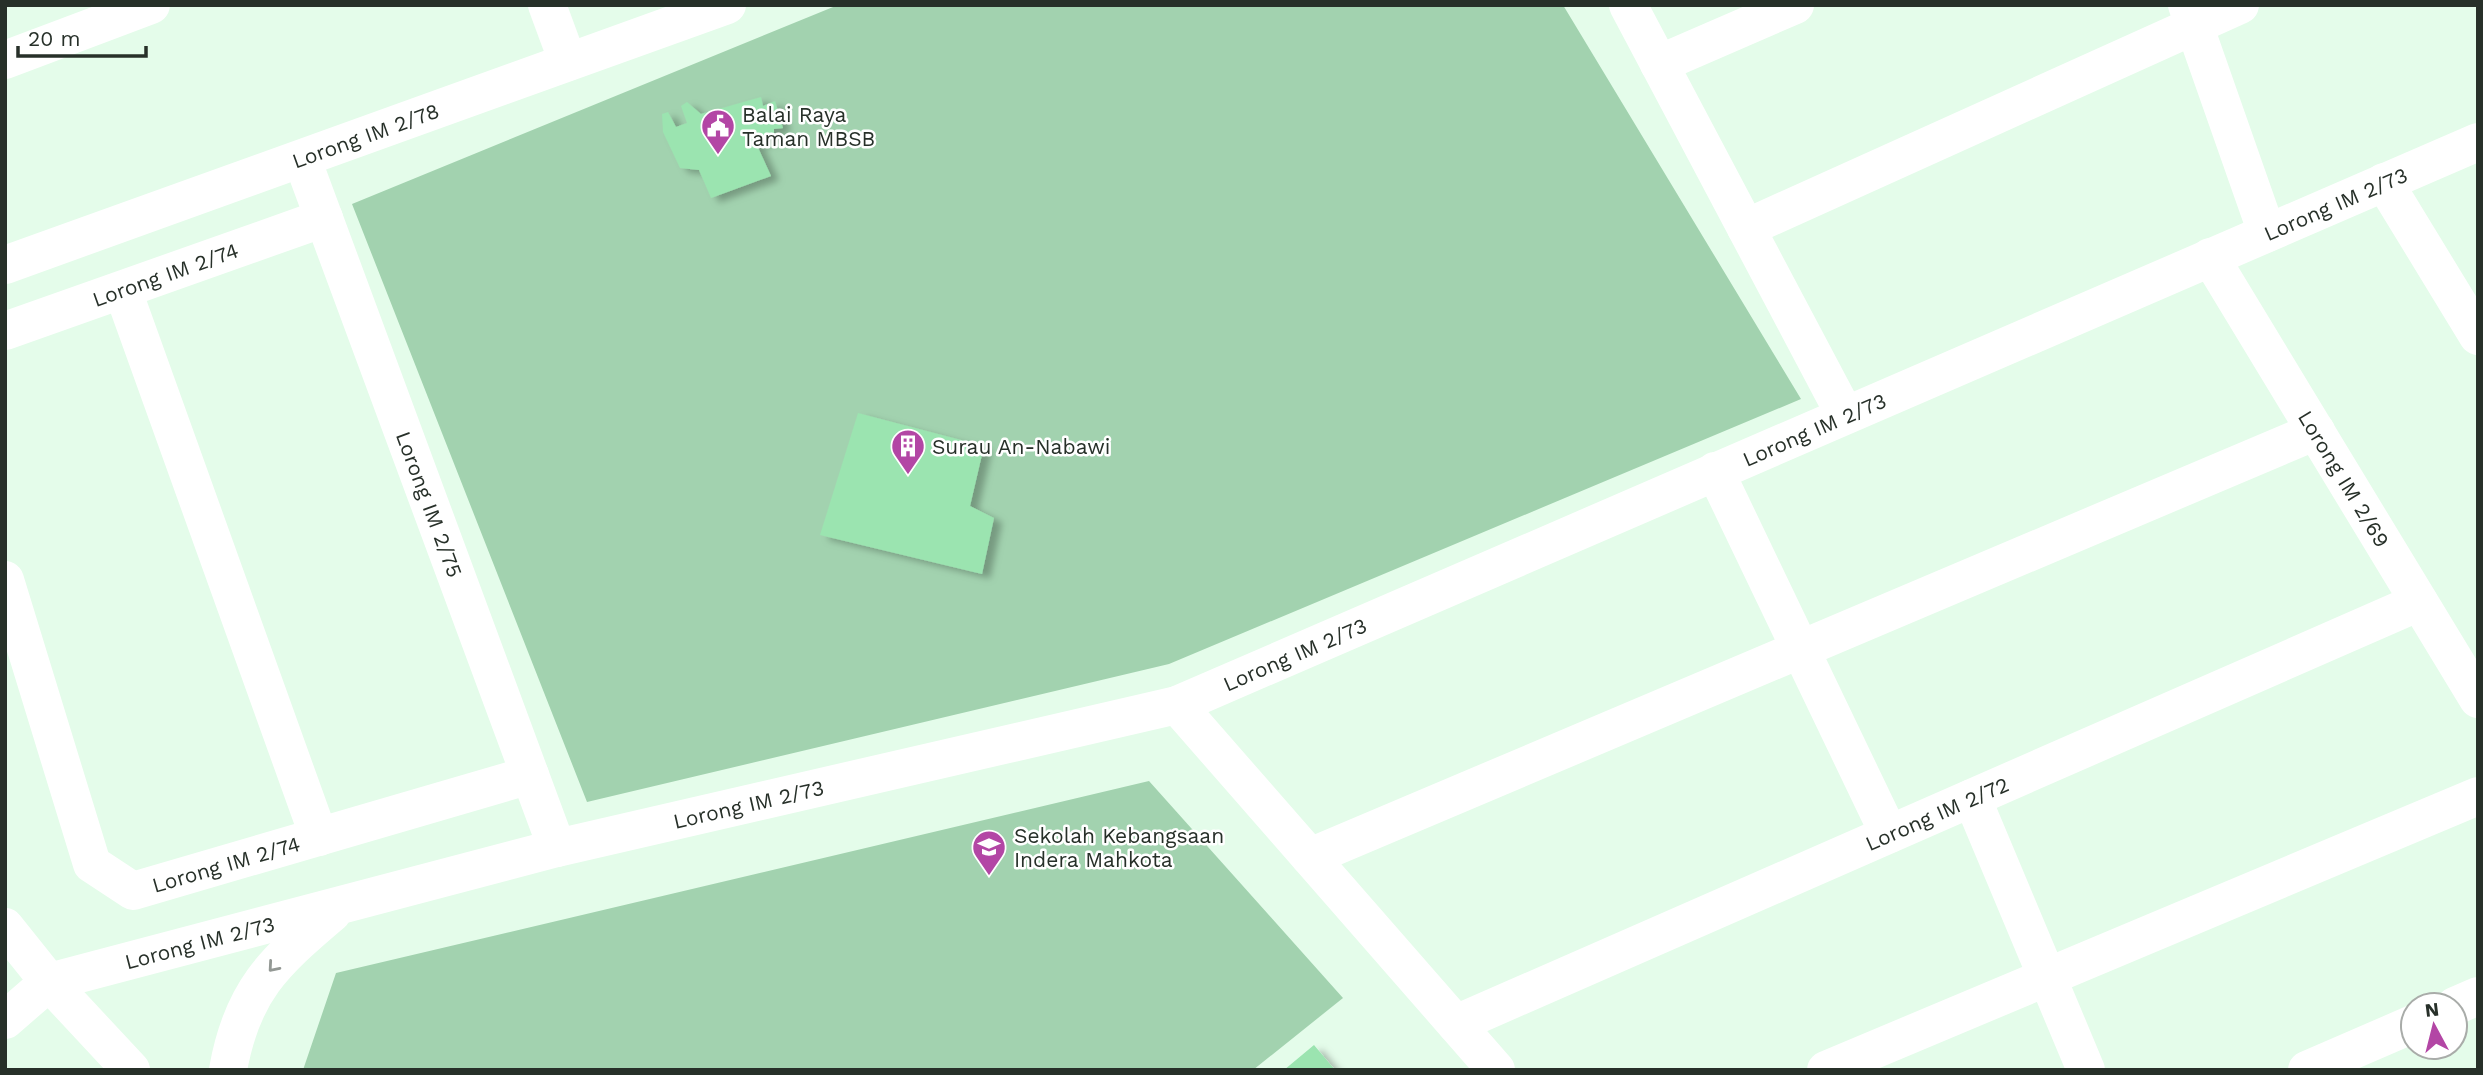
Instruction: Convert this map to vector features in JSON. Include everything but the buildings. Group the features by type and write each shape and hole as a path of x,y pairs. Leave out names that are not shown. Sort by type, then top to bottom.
{"street":[{"path":"5,60 151,5"},
{"path":"547,5 568,62"},
{"name":"Lorong IM 2/78","path":"5,265 727,5"},
{"path":"1628,5 1845,415"},
{"path":"1660,64 1795,5"},
{"path":"1746,228 2190,16 2240,5"},
{"path":"2190,16 2267,233"},
{"name":"Lorong IM 2/73","path":"49,982 557,848 1177,705 2478,142"},
{"name":"Lorong IM 2/75","path":"302,159 557,848"},
{"path":"2384,182 2478,336"},
{"name":"Lorong IM 2/74","path":"5,331 324,218"},
{"name":"Lorong IM 2/69","path":"2210,257 2478,699"},
{"path":"123,291 319,836"},
{"path":"1310,856 2316,431"},
{"path":"1715,471 1889,834"},
{"name":"Lorong IM 2/74","path":"5,580 92,864 133,891 530,775"},
{"name":"Lorong IM 2/72","path":"1456,1024 2419,602"},
{"path":"1177,705 1496,1070"},
{"path":"1826,1070 2478,796"},
{"path":"1972,798 2086,1070"},
{"path":"228,1070 234,1036 255,988 287,951 341,905"},
{"path":"5,927 49,982 131,1070"},
{"path":"5,1020 49,982"},
{"path":"2307,1070 2399,1030"}],"green space":[{"path":"838,5 1563,5 1801,399 1169,664 587,802 352,204"},
{"name":"Sekolah Kebangsaan Indera Mahkota","path":"1149,781 1343,998 1253,1070 303,1070 336,973"}],"place":[{"name":"Balai Raya Taman MBSB","path":"718,156"},
{"name":"Surau An-Nabawi","path":"908,476"},
{"name":"Sekolah Kebangsaan Indera Mahkota","path":"989,877"}]}
